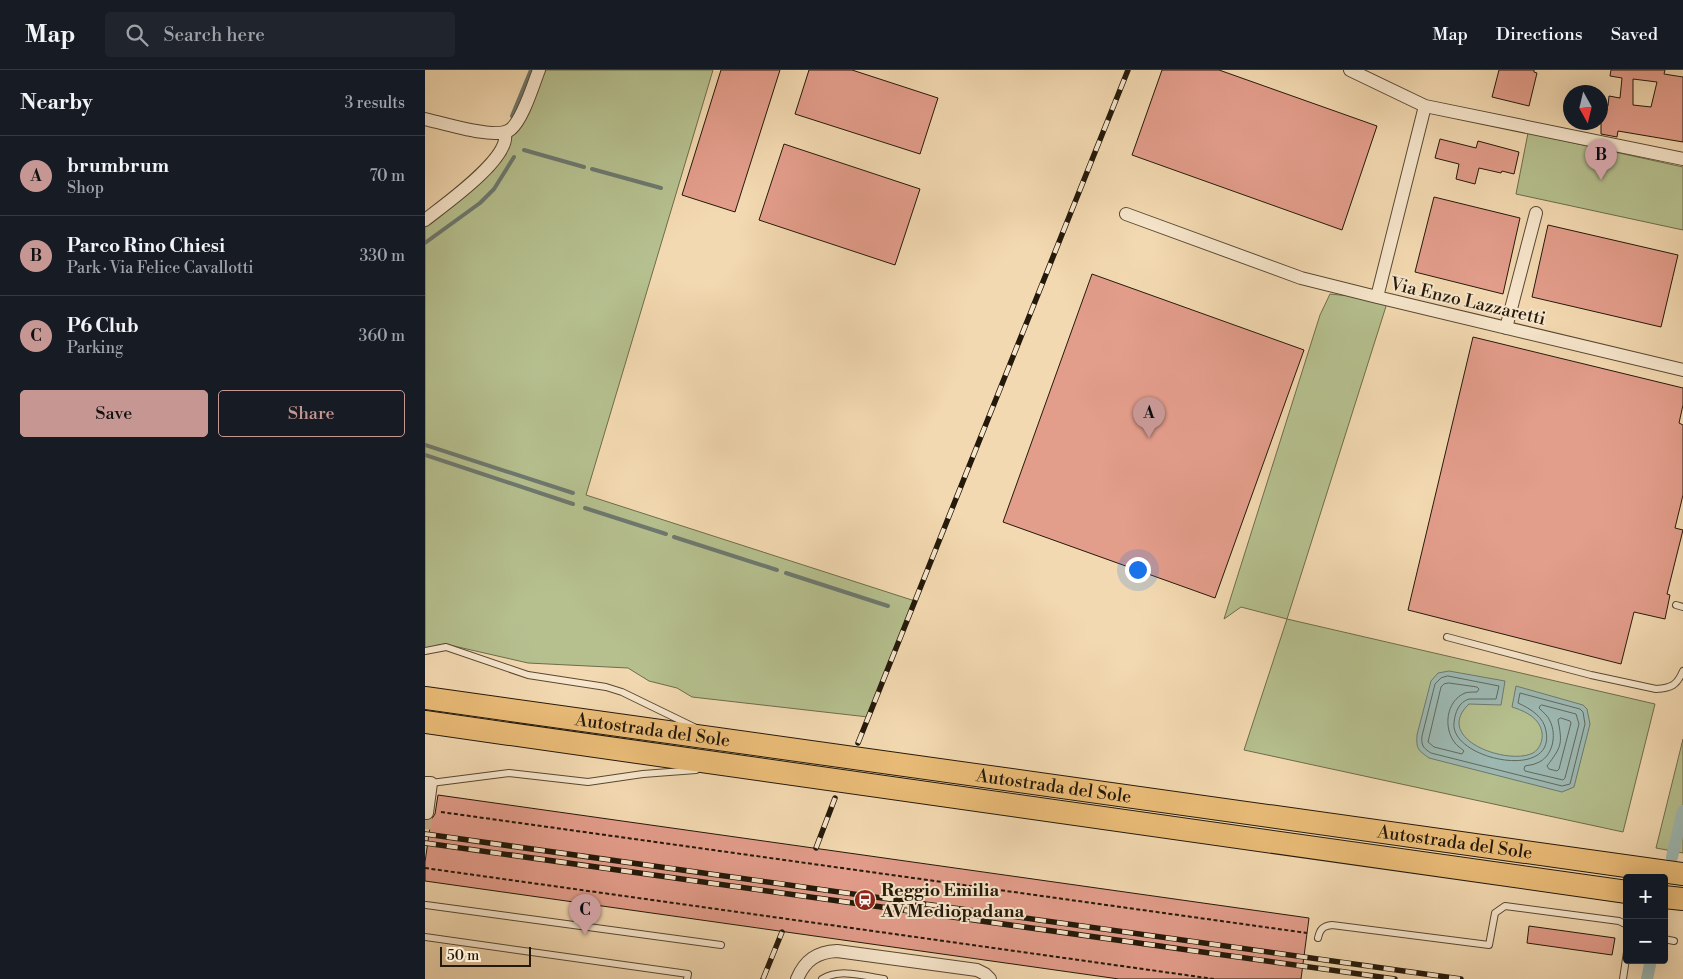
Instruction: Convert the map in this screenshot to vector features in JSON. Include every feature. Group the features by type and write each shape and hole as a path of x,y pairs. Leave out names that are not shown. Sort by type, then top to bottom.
{"highway":[{"name":"Autostrada del Sole","path":"425,698 1683,874"},
{"name":"Autostrada del Sole","path":"425,722 1623,891"},
{"path":"1668,898 1683,900"}],"street":[{"path":"425,120 491,134 505,134 516,124 539,70"},
{"path":"1350,70 1425,106 1683,159"},
{"name":"Via Enzo Lazzaretti","path":"1425,106 1377,298 1683,369"},
{"path":"425,220 459,194 485,170 505,142 505,134"},
{"path":"1506,328 1535,213"},
{"path":"1126,214 1301,278 1377,298"},
{"path":"428,783 430,812"},
{"path":"797,979 807,962 816,955 837,951 977,970 990,979"}],"lane":[{"path":"1676,605 1683,607"},
{"path":"1447,637 1657,690 1667,688 1678,682 1683,670"},
{"path":"425,651 446,647 528,675 621,692 719,739"},
{"path":"428,783 509,773 588,782 643,774 745,767"},
{"path":"425,905 721,945"},
{"path":"1318,938 1320,931 1325,926 1332,925 1489,945 1495,913 1505,906 1623,923"},
{"path":"425,937 688,974 687,979"},
{"path":"1668,940 1674,941"},
{"path":"1623,979 1625,964"},
{"path":"822,979 833,974 843,973 884,979"}],"path":[{"path":"430,812 1307,933"},
{"path":"425,868 1214,979"}],"green space":[{"path":"539,70 713,70 586,495 915,601 868,717 692,697 677,688 649,681 628,668 528,663 445,644 425,650 425,220 485,170"},
{"path":"1528,133 1683,167 1683,230 1516,194"},
{"path":"1330,294 1388,300 1287,619 1241,607 1224,619 1320,315"},
{"path":"1287,619 1655,704 1623,832 1244,750"},
{"path":"1683,739 1683,853 1656,848"}],"water":[{"path":"1449,671 1505,681 1501,705 1469,704 1460,717 1460,728 1466,738 1478,746 1507,756 1522,756 1533,753 1541,744 1542,739 1541,728 1535,719 1527,713 1512,707 1516,686 1583,705 1587,709 1590,724 1574,787 1562,792 1429,758 1422,753 1417,746 1417,735 1431,681 1438,673"}],"building":[{"path":"721,70 780,70 735,212 682,195"},
{"path":"809,70 852,70 938,98 920,154 795,114"},
{"path":"1162,70 1219,70 1377,126 1342,230 1132,155"},
{"path":"1499,70 1534,70 1537,73 1529,106 1492,97"},
{"path":"1611,70 1665,70 1664,74 1683,77 1683,142 1618,131 1617,137 1601,134 1601,130 1608,130 1609,96 1620,98 1622,78 1610,76","holes":["1633,79 1657,82 1651,107 1633,105"]},
{"path":"1440,139 1476,148 1478,141 1519,152 1514,174 1479,168 1475,184 1456,179 1459,164 1435,158"},
{"path":"784,144 920,189 895,265 759,220"},
{"path":"1434,197 1520,218 1503,294 1415,272"},
{"path":"1548,225 1678,255 1661,327 1532,297"},
{"path":"1092,274 1304,350 1215,598 1003,522"},
{"path":"1473,337 1683,388 1683,405 1679,423 1683,425 1683,495 1675,528 1683,530 1667,594 1670,595 1665,619 1634,612 1621,664 1408,610"},
{"path":"438,795 1309,918 1301,979 1119,979 425,881 425,862 431,820 435,814"},
{"path":"1529,926 1615,938 1612,955 1527,943"}],"waterway":[{"path":"512,116 531,70"},
{"path":"524,150 584,167"},
{"path":"425,243 480,203 494,189 514,157"},
{"path":"592,169 661,188"},
{"path":"425,445 573,493"},
{"path":"425,455 573,504"},
{"path":"585,508 666,534"},
{"path":"674,537 777,570"},
{"path":"786,573 888,606"},
{"path":"1672,857 1683,811"},
{"path":"1647,979 1650,964"}],"tunnel":[{"path":"425,829 427,813"}],"railway":[{"path":"858,743 1128,70"},
{"path":"816,848 835,798"},
{"path":"425,834 1461,979"},
{"path":"425,843 1395,979"},
{"path":"763,979 782,932"}],"place":[{"name":"Parco Rino Chiesi","path":"1601,180"},
{"name":"brumbrum","path":"1149,438"},
{"name":"Reggio Emilia AV Mediopadana","path":"865,900"},
{"name":"P6 Club","path":"585,935"}]}
